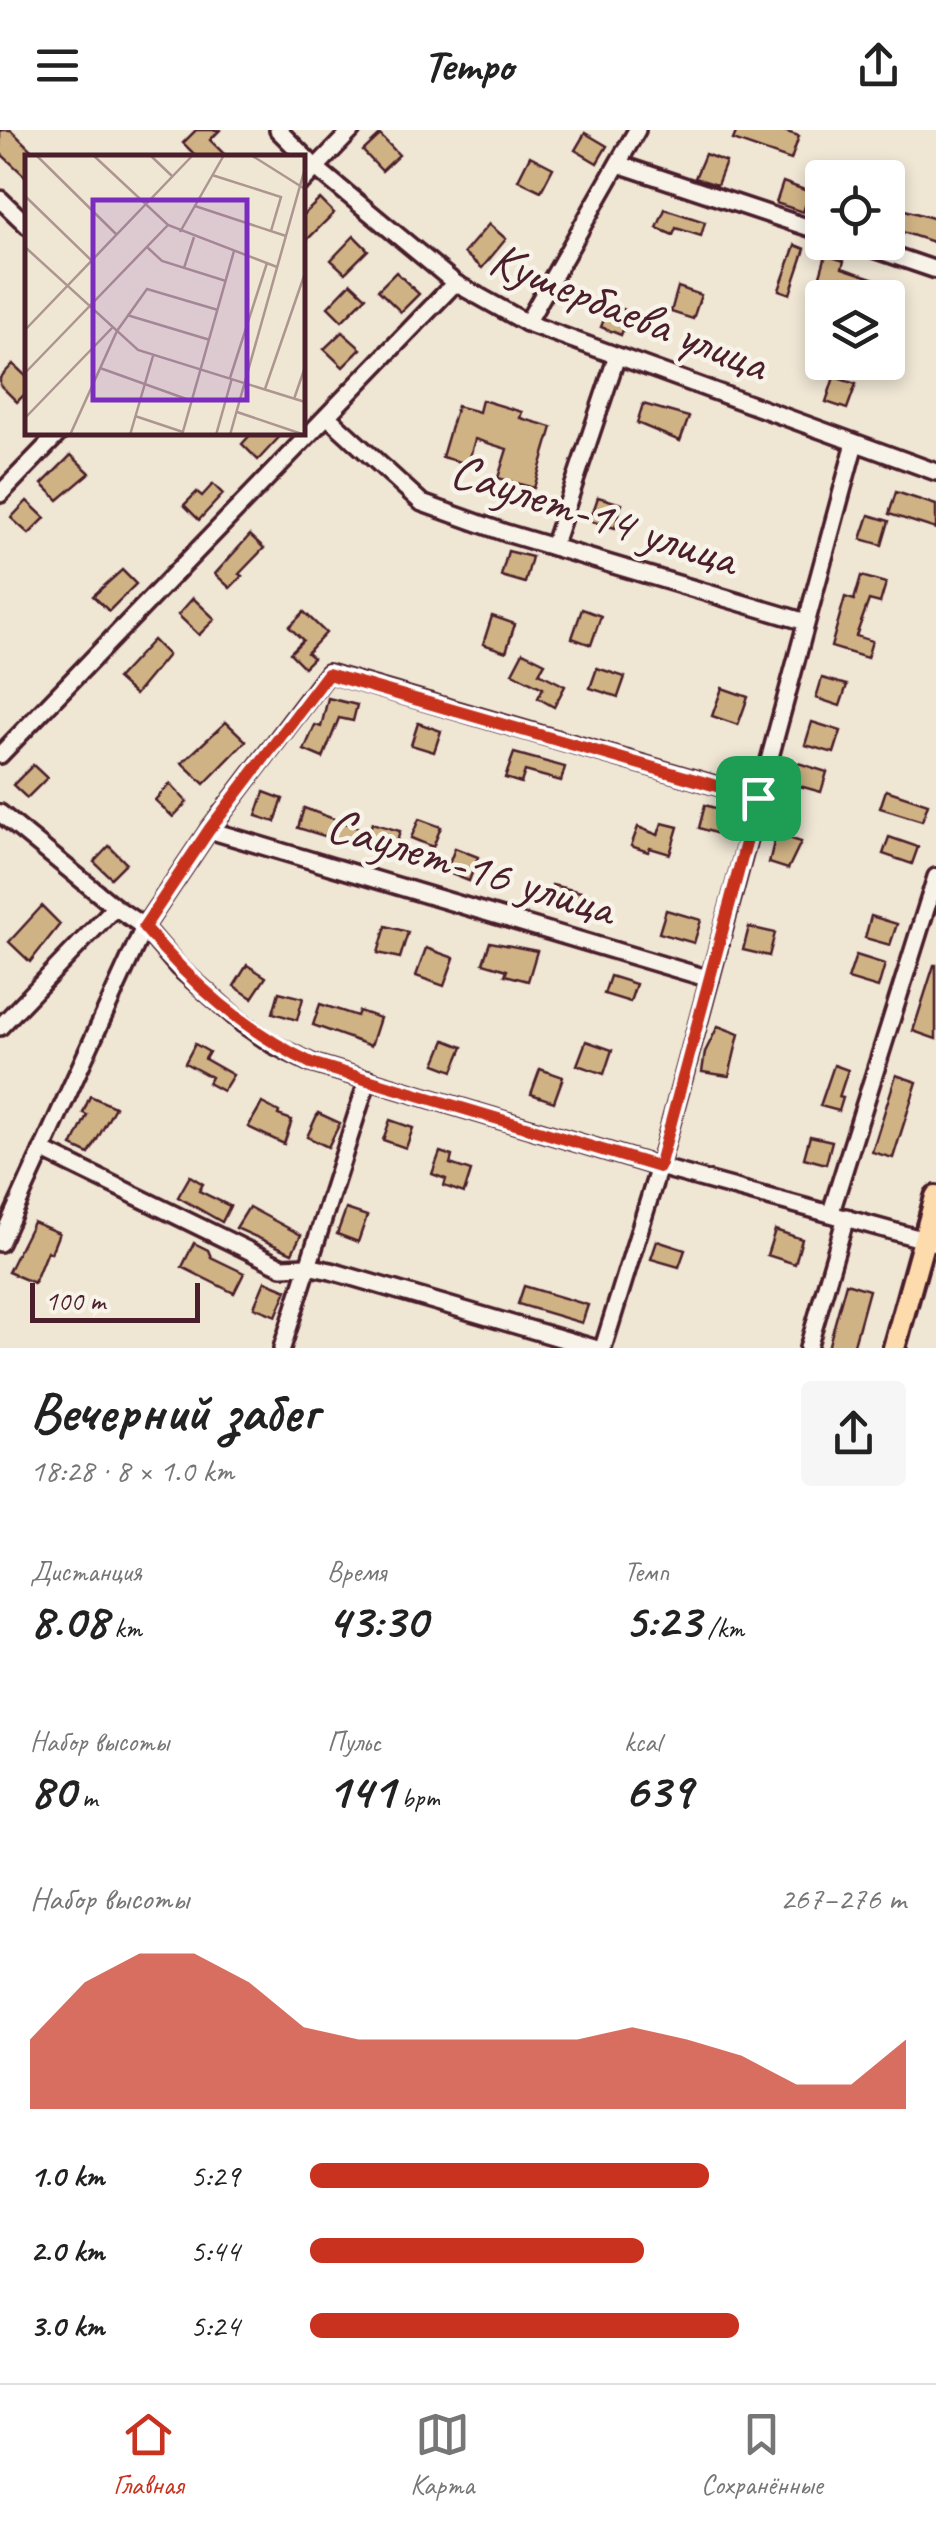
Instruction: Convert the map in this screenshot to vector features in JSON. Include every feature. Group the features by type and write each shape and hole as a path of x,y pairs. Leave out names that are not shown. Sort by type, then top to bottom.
{"main road":[{"path":"894,1348 930,1241 936,1196"}],"street":[{"name":"Кушербаева улица","path":"278,130 303,155"},
{"path":"305,179 352,130"},
{"path":"527,322 637,130"},
{"name":"Кушербаева улица","path":"305,157 455,284 527,322 936,472"},
{"path":"618,164 805,226"},
{"path":"0,199 25,223"},
{"path":"905,259 936,270"},
{"path":"0,756 455,284"},
{"path":"553,546 617,356"},
{"name":"Саулет-14 улица","path":"328,416 422,503 806,622"},
{"path":"0,494 57,435"},
{"path":"604,1348 659,1167 855,443"},
{"path":"0,1243 144,927 209,830 328,674 758,798"},
{"path":"0,813 144,927 178,968 244,1024 272,1044 311,1063 659,1167 930,1241"},
{"name":"Саулет-16 улица","path":"209,830 710,980"},
{"path":"808,1348 838,1214 936,877"},
{"path":"0,1026 115,907"},
{"path":"282,1348 368,1079"},
{"path":"42,1150 282,1267 307,1266 594,1348"}],"building":[{"path":"0,130 11,130 36,155 25,155 25,176 0,153"},
{"path":"196,130 220,130 210,140 225,155 195,155 183,143"},
{"path":"737,130 781,130 799,136 791,160 733,140"},
{"path":"585,133 607,146 597,163 575,150"},
{"path":"380,135 399,155 382,171 363,151"},
{"path":"705,154 726,162 717,185 695,178"},
{"path":"530,156 553,168 541,191 518,180"},
{"path":"783,182 805,190 803,212 776,203"},
{"path":"320,199 334,213 305,242 305,213"},
{"path":"665,209 705,222 701,236 676,228 673,235 657,228"},
{"path":"905,210 936,219 936,243 905,233"},
{"path":"489,224 506,239 482,268 464,253"},
{"path":"354,236 368,250 345,273 331,260"},
{"path":"795,245 805,249 790,294 779,290"},
{"path":"825,260 841,260 842,268 878,280 834,280 820,276"},
{"path":"396,272 419,294 401,312 378,290"},
{"path":"351,283 366,297 342,321 328,307"},
{"path":"678,287 701,295 693,319 671,312"},
{"path":"610,304 630,312 621,335 601,327"},
{"path":"342,332 361,349 343,367 324,349"},
{"path":"13,364 25,375 25,394 17,402 0,385 0,378"},
{"path":"833,380 856,384 847,409 826,402"},
{"path":"482,400 522,412 520,418 552,427 534,488 498,478 507,449 475,439 468,464 442,457 457,406 479,412"},
{"path":"643,404 689,417 680,441 637,423"},
{"path":"250,435 281,435 258,460 242,444"},
{"path":"71,455 90,473 58,500 42,484"},
{"path":"213,484 223,494 199,520 184,505 197,492 202,496"},
{"path":"896,492 936,505 936,529 889,514"},
{"path":"598,497 622,504 615,528 590,521"},
{"path":"27,501 45,518 29,534 11,518"},
{"path":"869,515 889,521 882,545 861,539"},
{"path":"250,535 264,548 230,588 215,574"},
{"path":"508,551 532,557 525,583 501,576"},
{"path":"122,570 136,584 109,611 93,596"},
{"path":"861,576 886,583 880,603 869,600 856,636 872,641 867,658 831,647 845,597 854,600"},
{"path":"193,598 215,619 199,635 178,615"},
{"path":"582,609 601,616 591,645 572,638"},
{"path":"304,612 326,633 307,653 313,658 304,667 290,653 303,640 289,627"},
{"path":"492,616 515,624 506,652 483,644"},
{"path":"153,640 168,655 135,695 117,679"},
{"path":"523,652 545,663 539,673 565,686 554,707 538,698 543,688 512,673"},
{"path":"597,668 625,677 618,697 590,688"},
{"path":"822,678 847,685 840,706 816,698"},
{"path":"722,688 748,697 738,725 712,716"},
{"path":"328,698 357,705 353,721 339,718 323,758 304,750 315,725 321,727"},
{"path":"226,722 246,741 204,784 182,763"},
{"path":"812,722 841,731 834,753 805,745"},
{"path":"418,723 441,731 434,752 411,745"},
{"path":"514,753 565,767 561,781 525,771 521,783 505,778"},
{"path":"798,763 827,772 821,792 792,784"},
{"path":"33,765 47,778 27,798 13,785"},
{"path":"170,784 187,802 173,817 155,800"},
{"path":"886,790 928,804 922,821 880,808"},
{"path":"264,792 283,799 275,822 256,816"},
{"path":"705,805 728,812 721,835 699,828"},
{"path":"304,808 369,832 372,823 400,831 393,857 298,828"},
{"path":"419,819 441,827 433,847 411,838"},
{"path":"662,823 678,827 670,854 631,846 638,827 658,835"},
{"path":"776,834 801,842 788,869 769,863"},
{"path":"889,837 918,847 912,864 883,854"},
{"path":"109,846 126,863 111,878 94,862"},
{"path":"455,848 478,857 469,881 446,872"},
{"path":"552,885 597,896 589,917 547,901"},
{"path":"42,906 60,924 30,962 9,942"},
{"path":"666,910 701,920 694,943 659,933"},
{"path":"871,916 897,924 890,945 865,938"},
{"path":"386,926 408,932 400,958 378,953"},
{"path":"749,927 775,933 769,956 743,950"},
{"path":"490,942 537,951 528,981 483,963"},
{"path":"426,948 454,958 444,986 416,976"},
{"path":"856,955 885,964 878,988 848,979"},
{"path":"247,965 266,977 252,998 234,986"},
{"path":"936,965 936,1039 913,1031"},
{"path":"610,976 636,984 630,1002 604,994"},
{"path":"279,992 303,998 297,1020 273,1013"},
{"path":"320,1004 357,1016 359,1011 380,1018 371,1046 313,1025"},
{"path":"718,1026 739,1034 729,1076 702,1072 705,1052"},
{"path":"445,1040 463,1047 453,1071 435,1064"},
{"path":"586,1041 612,1050 604,1074 577,1065"},
{"path":"195,1044 209,1052 205,1059 233,1075 223,1091 208,1083 211,1077 185,1063"},
{"path":"834,1065 848,1070 839,1097 843,1098 839,1111 820,1106"},
{"path":"540,1069 563,1077 554,1102 531,1094"},
{"path":"896,1075 917,1082 893,1158 872,1152"},
{"path":"90,1096 115,1107 89,1154 72,1146 87,1115 83,1113"},
{"path":"262,1103 292,1120 284,1144 248,1127"},
{"path":"318,1113 340,1123 328,1147 307,1137"},
{"path":"390,1120 413,1128 406,1148 383,1140"},
{"path":"810,1136 832,1141 826,1164 804,1158"},
{"path":"440,1152 452,1156 450,1164 471,1171 464,1193 444,1186 446,1179 432,1174"},
{"path":"190,1176 203,1184 199,1191 230,1206 222,1222 178,1197"},
{"path":"249,1207 301,1235 292,1253 236,1228"},
{"path":"346,1209 367,1216 358,1242 337,1234"},
{"path":"33,1222 59,1233 34,1283 8,1272"},
{"path":"775,1230 802,1239 795,1264 767,1255"},
{"path":"657,1241 685,1250 679,1267 651,1259"},
{"path":"194,1243 208,1250 211,1257 244,1273 234,1293 182,1267"},
{"path":"265,1281 287,1290 276,1316 254,1307"},
{"path":"846,1283 869,1290 853,1348 828,1348"},
{"path":"524,1286 588,1305 582,1323 518,1304"}],"route":[{"path":"328,674 758,798 659,1167 311,1063 272,1044 244,1024 178,968 144,927 209,830 328,674"}]}
